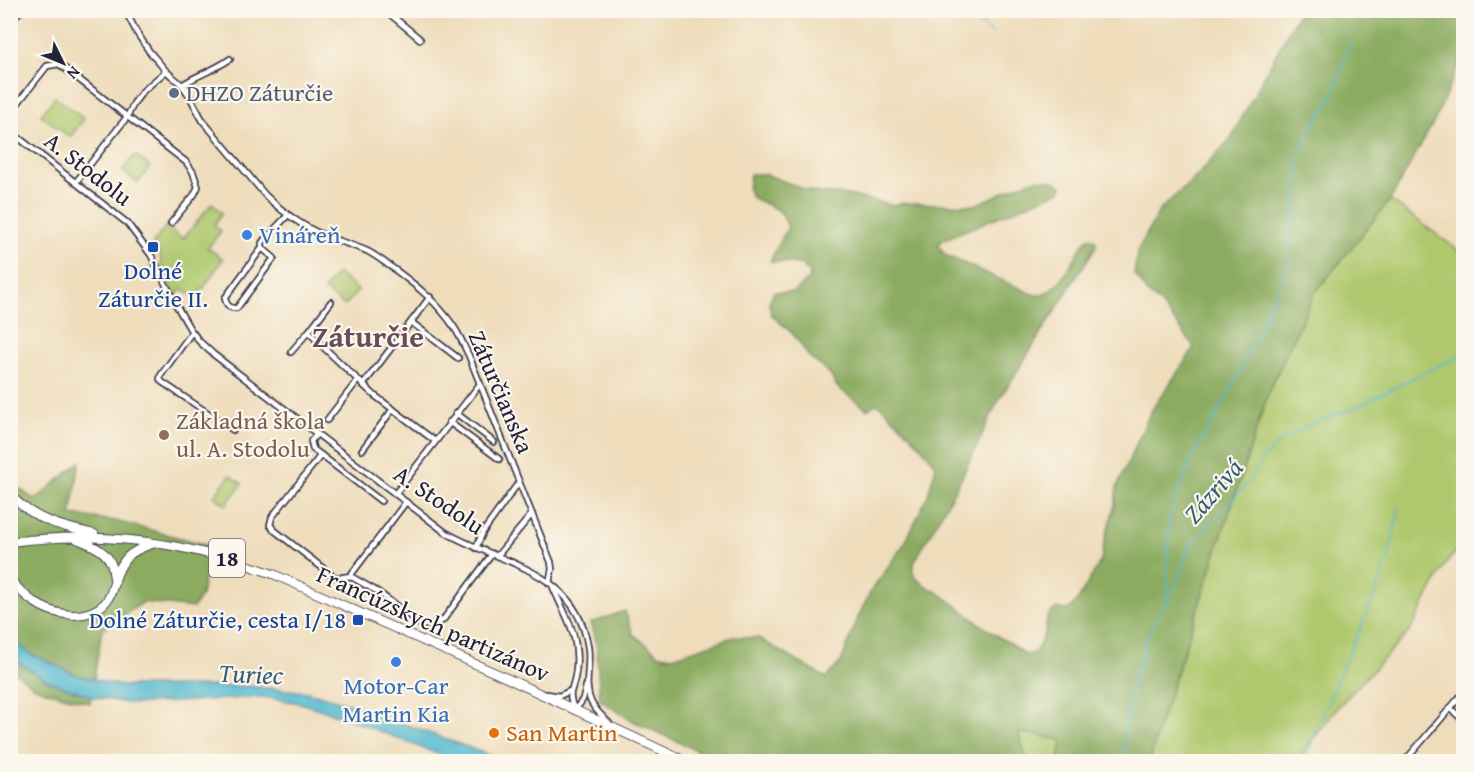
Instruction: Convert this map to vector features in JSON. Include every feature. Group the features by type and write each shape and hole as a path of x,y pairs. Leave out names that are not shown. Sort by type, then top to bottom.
{"main road":[{"path":"10,495 23,507 48,522 60,527 110,537"},
{"path":"73,537 97,548 106,556 115,581"},
{"name":"18","path":"10,542 73,537 110,537 156,543"},
{"path":"10,579 35,603 57,612 78,615 91,612 104,604 113,590 123,562 128,555 156,543"},
{"name":"Francúzskych partizánov","path":"156,543 219,556 273,574 687,762"}],"street":[{"path":"10,20 22,10"},
{"name":"Záturčianska","path":"125,10 141,39 166,71 182,85 208,128 266,196 288,215 322,234 369,252 417,285 430,297 454,327 469,356 551,562 551,585"},
{"path":"386,10 420,39"},
{"path":"182,85 230,59"},
{"path":"10,113 47,66 59,64 186,162 193,172 198,187 171,223"},
{"path":"76,182 127,117 143,91 166,71"},
{"name":"A. Stodolu","path":"10,131 134,230 151,255 178,310 192,332 222,361 445,532 528,570 551,585"},
{"path":"262,248 274,258 237,308 229,306 225,298 262,248 265,239 288,215"},
{"path":"327,420 430,297"},
{"path":"291,352 331,302"},
{"path":"411,322 458,358"},
{"path":"192,332 160,379 233,430"},
{"path":"309,332 360,382 435,441"},
{"path":"395,494 480,384"},
{"path":"362,450 393,409"},
{"path":"456,413 494,442"},
{"path":"449,422 499,459"},
{"path":"316,434 311,445 321,455 272,517 270,525 333,576 339,578 350,576 378,592 420,624 428,626 443,620 494,555 532,514"},
{"name":"A. Stodolu","path":"321,455 381,501"},
{"path":"476,548 483,532 519,482"},
{"path":"350,576 406,502"},
{"path":"551,585 561,591 570,601 582,621 589,650 584,698 574,709 570,700 570,691 576,671 575,641 570,621 551,585"},
{"path":"587,681 591,702 613,728"},
{"path":"535,691 559,696 570,691"},
{"path":"1404,762 1464,692"},
{"path":"1450,708 1464,721"}],"green space":[{"path":"1300,10 1463,11 1463,55 1435,120 1390,200 1314,294 1269,391 1156,736 1150,761 1059,761 1062,740 1018,732 1027,761 719,761 631,720 600,700 596,640 591,623 625,611 633,634 660,655 673,657 733,637 758,638 826,678 841,662 871,591 905,543 928,495 936,467 918,443 880,405 876,404 867,409 837,387 829,373 809,357 794,335 771,314 769,302 774,292 793,292 809,279 810,273 801,264 770,261 788,227 780,211 753,198 748,190 750,174 765,174 812,192 848,195 891,205 904,203 974,205 1030,181 1052,181 1062,186 1060,191 942,240 938,245 945,255 1035,295 1053,288 1060,281 1088,238 1096,241 1096,246 997,403 961,479 913,568 913,574 919,581 1002,639 1023,653 1034,652 1043,637 1048,616 1057,608 1069,609 1078,600 1101,560 1115,505 1117,487 1151,411 1193,350 1193,345 1161,304 1146,292 1134,274 1138,250 1159,211 1197,176 1231,138"},
{"path":"55,97 84,119 70,137 41,115"},
{"path":"135,155 150,167 138,183 122,171"},
{"path":"1390,200 1463,254 1463,542 1445,565 1410,631 1337,708 1307,747 1300,761 1150,762 1156,736 1269,391 1314,294"},
{"path":"212,203 222,213 214,225 221,231 208,248 223,259 203,289 193,297 182,288 176,296 161,267 161,258 153,243 166,226 183,239"},
{"path":"337,273 358,290 345,306 324,290"},
{"path":"80,462 71,515 115,521 208,545 201,596 193,608 144,602 102,630 90,703 33,686 11,669 10,473 15,485 35,500"},
{"path":"230,475 242,484 226,505 214,496"},
{"path":"1018,732 1063,740 1059,761 1027,761"}],"water":[{"path":"11,638 29,653 77,675 121,686 247,686 308,692 353,705 505,761 455,761 341,716 300,703 264,697 133,704 93,697 48,681 11,658"}],"waterway":[{"path":"962,10 993,33"},
{"path":"1167,601 1169,519 1190,461 1249,354 1291,256 1299,157 1307,136 1334,93 1350,42"},
{"name":"Zázrivá","path":"1121,762 1127,713 1146,641 1177,583 1191,543 1252,478 1264,457 1282,440 1314,423 1354,408 1464,354"},
{"path":"1301,762 1308,752 1372,602 1389,556 1399,507"}],"place":[{"name":"DHZO Záturčie","path":"174,93"},
{"name":"Vináreň","path":"247,235"},
{"name":"Dolné Záturčie II.","path":"153,247"},
{"name":"Základná škola ul. A. Stodolu","path":"164,435"},
{"name":"Dolné Záturčie, cesta I/18","path":"358,620"},
{"name":"Motor-Car Martin Kia","path":"396,662"},
{"name":"San Martin","path":"494,733"}],"district":[{"name":"Záturčie","path":"368,337"}],"water label":[{"name":"Turiec","path":"251,674"}]}
